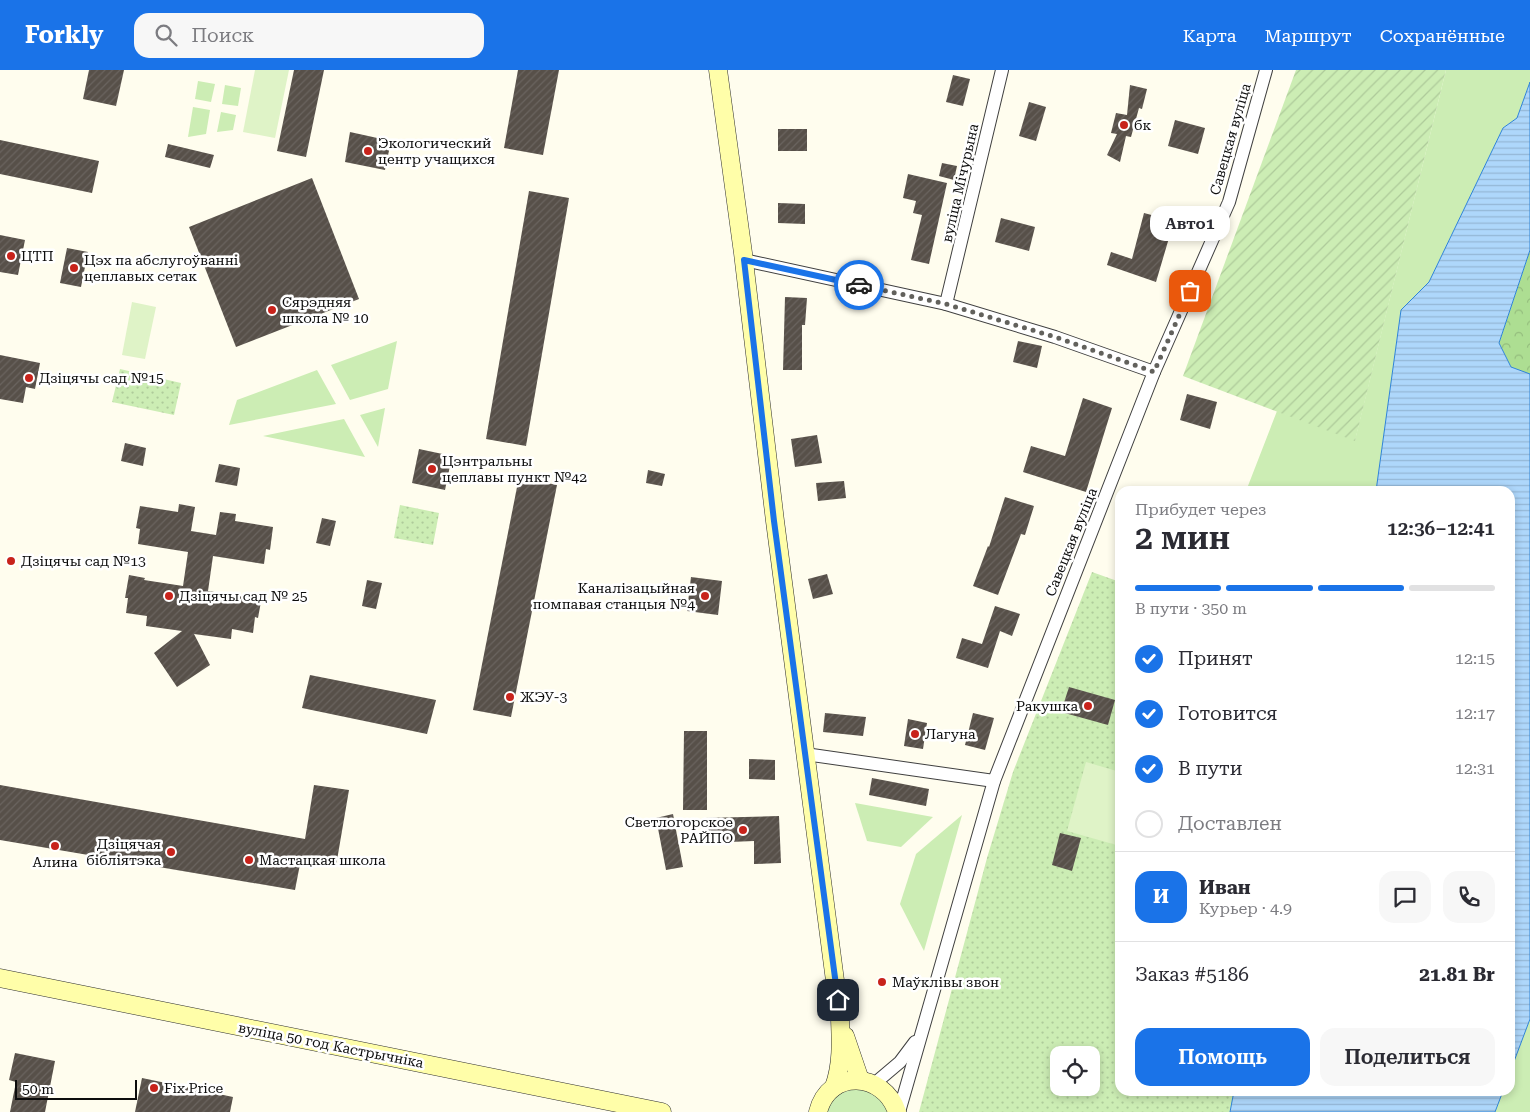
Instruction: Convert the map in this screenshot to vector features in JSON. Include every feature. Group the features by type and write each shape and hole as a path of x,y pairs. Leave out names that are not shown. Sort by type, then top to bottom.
{"main road":[{"path":"718,70 744,260 774,521 840,1019 841,1049 838,1077 834,1087 824,1098 817,1111"},
{"name":"вуліца 50 год Кастрычніка","path":"0,978 625,1108 662,1112"},
{"path":"840,1019 851,1056 867,1082"},
{"path":"834,1087 847,1081 867,1082 885,1091 894,1102 898,1112"}],"street":[{"name":"вуліца Мічурына","path":"946,304 1002,70"},
{"name":"Савецкая вуліца","path":"898,1112 994,781 1154,372 1228,202 1266,70"},
{"path":"744,260 946,304 1055,337 1154,372"},
{"path":"805,754 994,781"},
{"name":"Савецкая вуліца","path":"867,1082 900,1062 921,1032"}],"green space":[{"path":"255,70 289,70 275,138 243,132"},
{"path":"1296,70 1446,70 1355,441 1183,376"},
{"path":"1446,70 1530,70 1530,82 1517,118 1503,128 1429,282 1401,310 1377,486 1248,486 1277,411 1355,440"},
{"path":"198,81 215,84 211,102 195,99"},
{"path":"225,85 241,88 238,106 222,104"},
{"path":"193,107 210,110 206,134 188,137"},
{"path":"221,112 236,115 233,130 217,132"},
{"path":"1530,250 1530,374 1528,374 1511,367 1499,343"},
{"path":"132,302 156,307 145,359 122,355"},
{"path":"397,341 388,389 350,400 331,365"},
{"path":"120,369 181,383 174,415 112,402"},
{"path":"317,370 336,404 229,425 237,400"},
{"path":"385,408 378,447 360,415"},
{"path":"344,419 365,457 263,436"},
{"path":"400,505 439,513 433,545 394,538"},
{"path":"1092,572 1115,580 1115,1096 1233,1096 1230,1112 919,1112 987,858 1013,772"},
{"path":"1086,762 1115,771 1115,845 1067,831"},
{"path":"855,803 933,817 901,847 867,841"},
{"path":"962,815 924,951 900,904 916,854"},
{"path":"1530,1019 1530,1112 1495,1112 1501,1096 1515,1096 1515,1059"},
{"path":"862,1088 878,1095 889,1112 826,1112 840,1094"}],"water":[{"path":"1530,82 1530,250 1499,343 1511,367 1530,374 1530,1019 1515,1059 1515,486 1377,486 1401,310 1429,282 1503,128 1517,118"},
{"path":"1233,1096 1501,1096 1495,1112 1230,1112"}],"building":[{"path":"89,70 124,70 116,106 83,99"},
{"path":"294,70 324,70 306,157 277,151"},
{"path":"518,70 559,70 543,155 504,148"},
{"path":"953,75 970,79 963,106 946,102"},
{"path":"1130,85 1147,89 1142,109 1139,108 1131,137 1126,136 1120,162 1107,155 1117,134 1111,133 1116,113 1127,115"},
{"path":"1029,102 1046,107 1036,141 1019,136"},
{"path":"1175,120 1205,128 1198,154 1168,146"},
{"path":"778,129 807,129 807,151 778,151"},
{"name":"Экологический центр учащихся","path":"350,132 391,141 385,170 345,162"},
{"path":"0,140 99,161 92,193 0,174"},
{"path":"168,144 214,155 210,168 165,157"},
{"path":"942,163 957,166 954,180 939,176"},
{"path":"908,174 947,183 929,264 911,260 922,215 913,213 916,201 903,198"},
{"path":"312,178 359,299 236,347 189,227"},
{"path":"529,191 569,198 526,446 486,439"},
{"path":"778,203 805,204 805,224 778,223"},
{"path":"1144,213 1174,221 1156,282 1107,265 1111,252 1132,259"},
{"path":"1001,218 1035,227 1029,251 995,242"},
{"name":"ЦТП","path":"0,235 25,240 18,275 0,272"},
{"name":"Цэх па абслугоўванні цеплавых сетак","path":"67,248 88,252 81,287 60,283"},
{"path":"785,297 807,298 805,325 802,325 802,370 783,370"},
{"path":"1018,341 1042,346 1037,368 1013,362"},
{"path":"0,355 40,363 35,389 26,387 23,403 0,399"},
{"path":"1187,394 1217,402 1210,429 1180,420"},
{"path":"1083,398 1112,408 1086,492 1023,472 1031,446 1065,456"},
{"path":"817,435 822,463 795,467 791,439"},
{"path":"125,443 146,448 143,466 121,461"},
{"name":"Цэнтральны цеплавы пункт №42","path":"419,449 452,456 445,490 412,483"},
{"path":"219,464 240,468 237,486 215,482"},
{"path":"648,470 665,474 662,486 646,483"},
{"path":"519,477 557,485 511,717 473,710"},
{"path":"844,481 846,498 818,501 816,483"},
{"path":"1005,497 1034,506 1025,535 1021,534 998,595 973,586 989,547"},
{"name":"Дзіцячы сад № 25","path":"179,504 195,507 191,531 216,535 220,512 236,514 235,521 273,527 270,550 266,549 264,564 213,556 208,591 246,597 246,594 262,596 258,618 255,617 253,633 232,629 231,639 194,634 210,665 177,687 154,653 182,631 146,626 147,616 126,613 128,598 125,598 129,575 145,578 144,580 183,586 188,552 138,544 140,529 136,528 140,506 178,512"},
{"path":"322,518 336,521 330,546 316,543"},
{"path":"827,574 833,594 813,599 808,579"},
{"name":"Каналізацыйная помпавая станцыя №4","path":"691,577 722,581 718,615 687,611"},
{"path":"367,580 382,583 376,609 362,606"},
{"path":"995,606 1020,614 1012,636 1000,631 988,668 956,658 962,638 982,644"},
{"path":"310,675 436,700 427,734 302,708"},
{"name":"Ракушка","path":"1069,687 1115,700 1108,725 1061,712"},
{"path":"825,713 866,717 863,736 823,732"},
{"path":"973,713 994,718 985,750 965,745"},
{"name":"Лагуна","path":"908,719 927,723 923,749 904,746"},
{"path":"684,731 707,731 707,810 683,810"},
{"path":"749,759 775,760 775,780 749,779"},
{"path":"872,778 929,789 926,806 869,795"},
{"path":"0,785 305,839 314,785 349,790 336,866 301,859 295,890 0,840"},
{"path":"673,814 683,867 666,870 656,818"},
{"name":"Светлогорское РАЙПО","path":"779,816 781,863 754,864 754,841 706,843 705,818"},
{"path":"1060,833 1081,838 1072,871 1052,865"},
{"path":"15,1053 55,1061 45,1112 10,1112 16,1082 9,1080"},
{"path":"142,1078 233,1097 230,1112 135,1112"}],"way so far":[{"path":"859,285 946,304 1055,337 1154,372 1190,291"}],"place":[{"name":"бк","path":"1124,125"},
{"name":"Экологический центр учащихся","path":"368,151"},
{"name":"ЦТП","path":"11,256"},
{"name":"Цэх па абслугоўванні цеплавых сетак","path":"74,268"},
{"name":"Авто1","path":"1190,291"},
{"name":"Сярэдняя школа № 10","path":"272,310"},
{"name":"Дзіцячы сад №15","path":"29,378"},
{"name":"Цэнтральны цеплавы пункт №42","path":"432,469"},
{"name":"Дзіцячы сад №13","path":"11,561"},
{"name":"Дзіцячы сад № 25","path":"169,596"},
{"name":"Каналізацыйная помпавая станцыя №4","path":"705,596"},
{"name":"ЖЭУ-3","path":"510,697"},
{"name":"Ракушка","path":"1088,706"},
{"name":"Лагуна","path":"915,734"},
{"name":"Светлогорское РАЙПО","path":"743,830"},
{"name":"Алина","path":"55,846"},
{"name":"Дзіцячая бібліятэка","path":"171,852"},
{"name":"Мастацкая школа","path":"249,860"},
{"name":"Маўклівы звон","path":"882,982"},
{"name":"Fix Price","path":"154,1088"}],"route":[{"path":"838,1000 774,521 744,260 859,285"}]}
